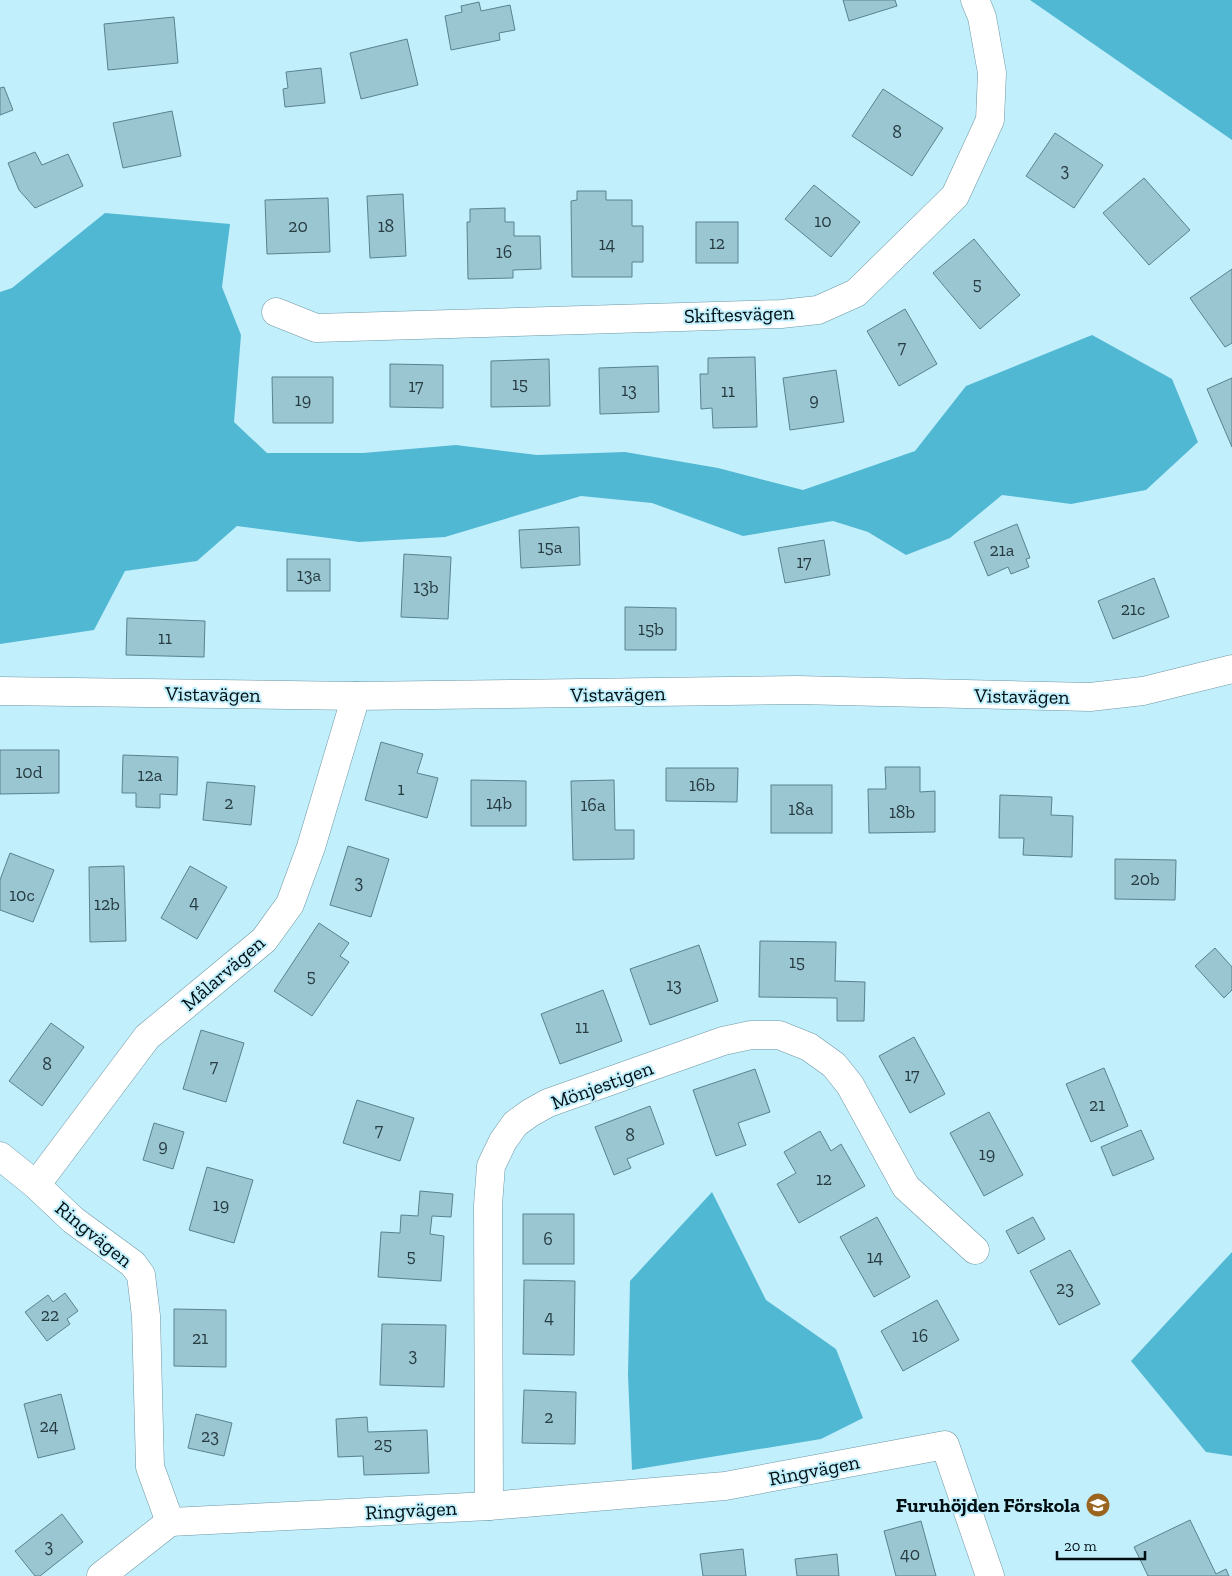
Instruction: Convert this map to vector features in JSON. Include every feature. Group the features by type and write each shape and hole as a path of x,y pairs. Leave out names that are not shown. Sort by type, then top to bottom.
{"street":[{"name":"Skiftesvägen","path":"276,312 316,328 771,314 818,310 856,294 955,196 990,120 992,73 982,17 975,0"},
{"name":"Vistavägen","path":"0,691 356,696 797,690 1090,697 1143,691 1232,669"},
{"name":"Målarvägen","path":"36,1185 147,1037 264,940 290,904 311,847 356,696"},
{"name":"Mönjestigen","path":"489,1506 488,1187 491,1166 503,1142 515,1124 536,1110 723,1041 751,1035 779,1035 809,1047 834,1065 850,1085 906,1187 974,1250"},
{"name":"Ringvägen","path":"0,1156 36,1185 73,1220 133,1264 141,1275 146,1316 150,1467 170,1522 489,1506 726,1486 945,1445 990,1576"},
{"path":"101,1576 170,1522"}],"shaded area":[{"path":"1030,0 1232,0 1232,140"},
{"path":"105,213 230,224 222,287 241,335 234,422 267,453 363,453 456,445 537,455 625,452 718,468 803,490 915,451 966,386 1092,335 1172,379 1198,442 1146,490 1071,504 1002,495 950,538 906,555 868,532 833,521 743,536 652,503 581,496 445,537 359,542 237,526 197,561 125,571 94,630 0,644 0,292 12,288"},
{"path":"712,1192 766,1300 836,1349 863,1418 821,1439 632,1470 628,1375 630,1281"},
{"path":"1232,1252 1232,1456 1206,1452 1131,1361"}],"building":[{"path":"843,0 895,0 897,6 849,21"},
{"path":"479,2 481,11 510,5 515,30 499,33 500,40 451,50 445,16 462,12 461,6"},
{"path":"174,17 178,63 108,70 104,24"},
{"path":"407,39 418,85 361,99 350,53"},
{"path":"321,68 325,103 285,107 283,89 288,88 286,72"},
{"path":"4,87 13,110 0,115 0,88"},
{"path":"883,89 943,128 912,176 852,136"},
{"path":"172,111 181,156 123,168 113,123"},
{"path":"1055,133 1103,165 1074,208 1026,176"},
{"path":"35,152 42,165 68,154 83,186 35,208 19,190 8,163"},
{"path":"1144,178 1190,230 1149,265 1103,213"},
{"path":"814,185 860,222 831,257 785,219"},
{"path":"577,191 606,191 606,200 632,200 632,226 643,226 643,262 632,262 632,277 572,277 571,201 577,200"},
{"path":"403,194 406,256 370,258 367,196"},
{"path":"328,198 330,252 267,254 265,200"},
{"path":"505,208 505,222 514,222 514,236 540,236 541,269 513,270 513,278 468,279 467,222 470,222 470,209"},
{"path":"696,222 738,222 738,263 696,263"},
{"path":"974,239 1020,295 980,329 933,273"},
{"path":"1232,269 1232,343 1225,347 1190,298"},
{"path":"905,309 937,364 899,386 867,331"},
{"path":"755,357 757,427 713,428 712,408 701,409 700,374 708,374 708,358"},
{"path":"549,359 550,406 491,407 491,361"},
{"path":"390,364 443,365 443,408 390,407"},
{"path":"658,366 659,412 600,414 599,368"},
{"path":"836,370 844,422 790,430 783,378"},
{"path":"272,377 333,377 333,423 273,423"},
{"path":"1232,378 1232,447 1207,389"},
{"path":"1017,524 1030,558 1026,559 1029,567 1011,574 1008,567 988,576 974,542"},
{"path":"579,527 580,565 521,568 519,530"},
{"path":"824,540 830,575 785,583 778,548"},
{"path":"404,554 451,557 448,619 401,617"},
{"path":"287,559 330,559 330,591 287,591"},
{"path":"1154,578 1169,617 1113,639 1098,601"},
{"path":"625,607 676,608 676,650 625,650"},
{"path":"127,618 205,621 204,657 126,655"},
{"path":"381,742 423,754 417,773 438,778 427,818 365,800"},
{"path":"0,750 59,750 59,793 0,794"},
{"path":"123,755 178,757 177,795 160,794 160,808 136,807 136,793 122,793"},
{"path":"885,767 920,767 920,792 935,791 935,832 869,833 868,789 886,789"},
{"path":"666,768 738,768 737,802 666,801"},
{"path":"471,780 526,781 526,826 471,826"},
{"path":"614,780 615,830 634,830 634,859 573,860 571,781"},
{"path":"207,782 255,786 251,825 203,820"},
{"path":"771,785 832,785 832,833 771,833"},
{"path":"1000,795 1052,797 1051,815 1073,816 1072,857 1023,855 1024,838 999,838"},
{"path":"348,846 389,859 371,917 330,905"},
{"path":"10,853 54,870 33,922 0,910 0,880"},
{"path":"1115,859 1176,860 1175,900 1115,899"},
{"path":"124,866 126,941 90,942 89,867"},
{"path":"190,866 227,887 197,939 161,918"},
{"path":"319,923 349,943 340,956 349,962 312,1016 274,991"},
{"path":"760,941 836,942 835,981 865,982 864,1021 837,1021 837,998 759,997"},
{"path":"699,945 718,1001 650,1025 630,969"},
{"path":"1215,948 1232,967 1232,990 1224,998 1195,966"},
{"path":"603,990 622,1041 560,1064 541,1014"},
{"path":"51,1023 84,1047 42,1106 9,1081"},
{"path":"201,1030 244,1043 226,1102 183,1089"},
{"path":"914,1037 945,1094 910,1113 879,1056"},
{"path":"1104,1068 1128,1126 1091,1142 1066,1084"},
{"path":"755,1069 770,1112 738,1123 746,1145 716,1156 693,1090"},
{"path":"357,1100 414,1118 400,1161 343,1143"},
{"path":"650,1106 664,1144 627,1159 631,1168 614,1175 595,1127"},
{"path":"989,1112 1023,1175 984,1196 950,1133"},
{"path":"154,1123 184,1132 173,1169 143,1160"},
{"path":"1141,1130 1154,1159 1113,1176 1101,1147"},
{"path":"820,1131 831,1151 841,1144 865,1186 799,1223 777,1184 796,1173 784,1152"},
{"path":"207,1167 253,1180 234,1243 189,1230"},
{"path":"420,1191 453,1194 451,1217 432,1216 430,1234 444,1236 441,1281 378,1277 381,1232 400,1233 401,1215 418,1216"},
{"path":"523,1214 574,1214 574,1264 523,1264"},
{"path":"877,1217 910,1277 874,1297 840,1237"},
{"path":"1033,1217 1045,1239 1018,1254 1006,1231"},
{"path":"1070,1250 1100,1304 1059,1325 1030,1271"},
{"path":"524,1280 575,1281 574,1355 523,1354"},
{"path":"65,1293 78,1311 67,1319 70,1324 47,1341 25,1312 48,1295 53,1302"},
{"path":"937,1300 959,1340 903,1371 881,1331"},
{"path":"174,1309 226,1310 226,1367 174,1366"},
{"path":"382,1324 446,1325 444,1387 380,1385"},
{"path":"524,1390 576,1392 575,1444 522,1443"},
{"path":"61,1394 75,1449 38,1458 24,1404"},
{"path":"196,1414 232,1423 224,1456 188,1448"},
{"path":"367,1417 368,1432 427,1430 429,1473 364,1475 363,1456 338,1457 336,1419"},
{"path":"62,1514 83,1542 40,1576 35,1576 15,1551"},
{"path":"1190,1520 1216,1574 1226,1569 1229,1576 1148,1576 1134,1547"},
{"path":"921,1521 936,1576 896,1576 884,1531"},
{"path":"743,1549 746,1576 703,1576 700,1554"},
{"path":"837,1554 839,1576 797,1576 795,1559"}],"place":[{"name":"Furuhöjden Förskola","path":"1098,1505"}]}
